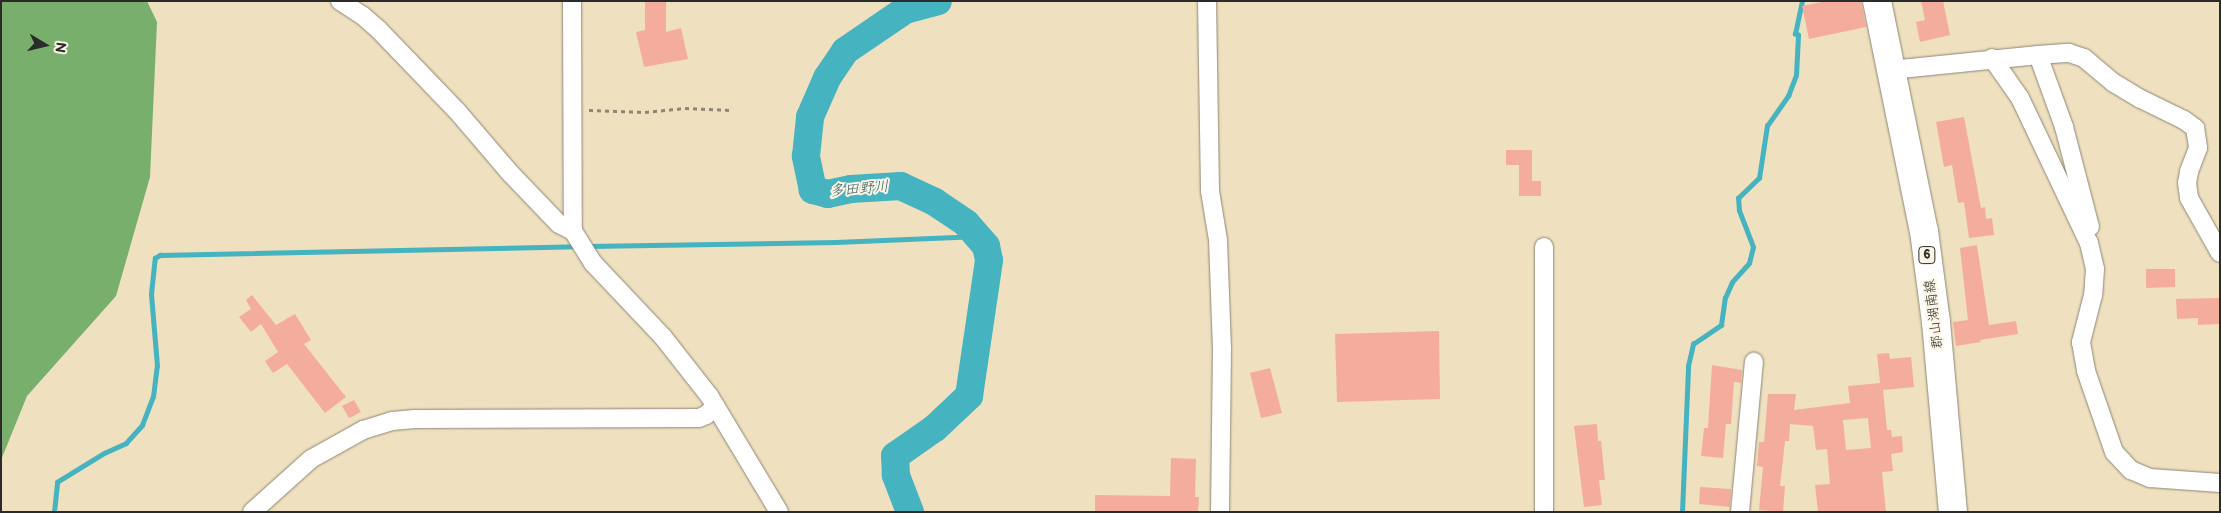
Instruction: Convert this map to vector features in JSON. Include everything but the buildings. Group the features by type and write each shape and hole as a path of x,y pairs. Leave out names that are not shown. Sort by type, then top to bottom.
{"main road":[{"name":"郡山湖南線","path":"1877,1 1924,231 1936,322 1953,512"}],"street":[{"path":"340,1 363,16 379,30 457,111 523,187 559,224 573,231 593,263 663,337 716,406 779,512"},
{"path":"572,1 573,231"},
{"path":"1207,1 1210,191 1218,240 1222,349 1220,512"},
{"path":"1891,70 1992,58 2069,53 2084,58 2114,83 2141,99 2184,120 2195,128 2198,148 2187,183 2189,198 2220,254"},
{"path":"2038,55 2064,127 2089,219 2092,237 2090,243"},
{"path":"1992,58 2020,98 2090,243 2095,269 2093,295 2081,342 2086,371 2114,452 2131,470 2150,478 2220,484"},
{"path":"1544,247 1544,512"},
{"path":"1740,512 1754,362"},
{"path":"252,512 310,460 363,430 392,421 416,419 699,418 706,416 716,406"}],"path":[{"path":"572,110 644,112 685,108 731,110"}],"green space":[{"path":"1,1 147,1 157,22 150,177 116,296 27,396 1,460"}],"waterway":[{"name":"多田野川","path":"910,512 896,475 895,456 935,428 969,396 989,260 986,246 966,223 935,202 901,186 851,189 828,194 813,190 806,156 810,117 827,78 845,51 905,10 938,1"},
{"path":"1682,512 1688,366 1693,344 1721,325 1725,298 1732,282 1749,263 1753,247 1739,211 1738,198 1759,178 1767,126 1788,96 1796,75 1798,35 1795,34 1802,1"},
{"path":"588,246 836,242 979,236"},
{"path":"54,512 57,482 104,453 126,443 142,425 153,397 157,366 151,294 155,258 160,255 578,246"}]}
